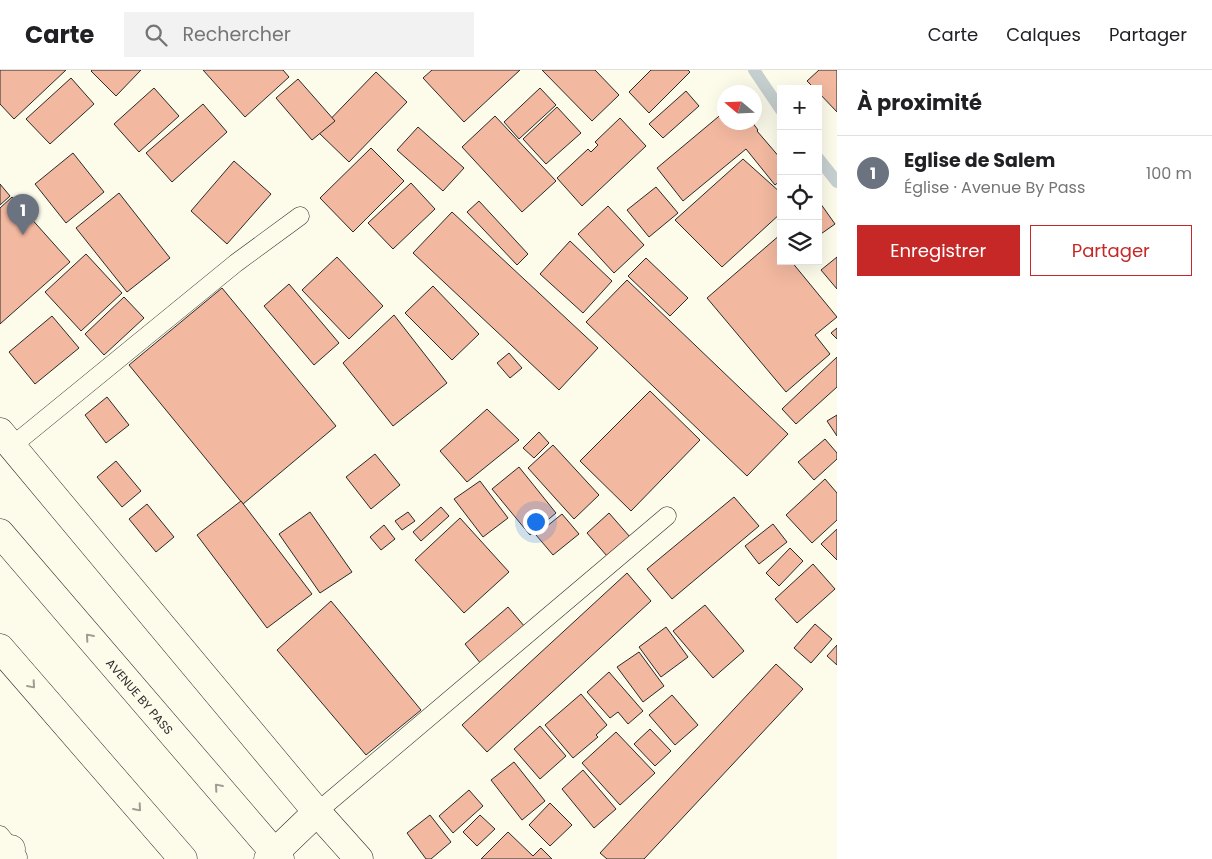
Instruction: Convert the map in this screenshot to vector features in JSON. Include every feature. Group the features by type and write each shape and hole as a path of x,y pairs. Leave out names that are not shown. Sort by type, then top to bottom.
{"main road":[{"path":"6,439 317,812 359,859"},
{"name":"AVENUE BY PASS","path":"0,533 274,857"},
{"path":"0,648 182,859"},
{"path":"274,857 317,812"}],"lane":[{"path":"6,439 300,216"},
{"path":"317,812 667,516"}],"building":[{"path":"0,70 66,70 14,119 0,104"},
{"path":"92,70 141,70 116,96"},
{"path":"203,70 283,70 289,77 245,117"},
{"path":"432,70 520,70 464,122 423,78"},
{"path":"542,70 595,70 619,95 592,121"},
{"path":"651,70 688,70 690,72 649,113 629,92"},
{"path":"819,70 837,70 837,112 822,96 822,85 811,85 807,81"},
{"path":"376,72 407,102 349,162 318,132"},
{"path":"71,78 94,104 50,144 26,119"},
{"path":"298,79 335,121 312,140 276,98"},
{"path":"154,88 179,116 139,152 114,124"},
{"path":"540,88 556,105 519,139 504,122"},
{"path":"686,91 699,106 663,138 649,124"},
{"path":"203,104 227,132 172,182 146,153"},
{"path":"557,107 581,133 546,164 523,139"},
{"path":"495,116 556,181 522,212 462,147"},
{"path":"620,118 646,146 582,206 557,178 588,149 591,152 598,145 595,142"},
{"path":"717,118 717,130 758,130 777,154 777,183 775,185 746,149 683,201 657,168"},
{"path":"418,127 464,168 443,191 397,150"},
{"path":"371,148 404,181 353,232 320,198"},
{"path":"73,153 104,192 66,223 35,184"},
{"path":"743,159 777,189 777,217 722,267 675,220"},
{"path":"234,161 271,194 227,244 191,211"},
{"path":"411,183 435,209 393,249 368,223"},
{"path":"0,184 10,196 0,205"},
{"path":"656,187 678,213 649,237 627,210"},
{"path":"119,193 170,258 127,292 76,228"},
{"path":"12,197 70,262 0,324 0,208"},
{"path":"479,201 528,254 517,265 467,212"},
{"path":"608,206 644,245 614,273 578,234"},
{"path":"822,206 835,224 822,233"},
{"path":"452,212 598,348 559,390 413,253"},
{"path":"777,237 777,265 794,265 837,317 815,335 830,354 786,392 707,298"},
{"path":"570,241 612,281 583,313 540,274"},
{"path":"86,254 122,293 81,331 45,292"},
{"path":"337,257 383,306 349,339 302,290"},
{"path":"837,257 837,289 821,270"},
{"path":"646,258 688,298 670,316 628,276"},
{"path":"627,280 788,434 747,476 586,322"},
{"path":"289,284 339,343 314,365 264,306"},
{"path":"433,286 479,334 452,360 405,313"},
{"path":"222,288 336,426 243,504 129,365"},
{"path":"124,297 144,318 104,355 85,334"},
{"path":"394,315 447,383 393,426 343,363"},
{"path":"52,316 79,348 35,384 9,352"},
{"path":"837,328 837,339 831,333"},
{"path":"509,353 522,368 510,378 497,363"},
{"path":"837,357 837,387 796,424 782,409"},
{"path":"650,391 700,440 631,511 580,461"},
{"path":"107,397 129,425 106,443 85,415"},
{"path":"487,409 519,440 467,482 440,451"},
{"path":"837,415 837,436 827,421"},
{"path":"539,432 549,443 534,458 523,448"},
{"path":"825,439 837,453 837,459 814,480 798,462"},
{"path":"553,445 599,495 574,519 528,468"},
{"path":"375,454 400,485 371,509 346,477"},
{"path":"116,461 141,491 122,507 97,477"},
{"path":"519,467 556,513 530,535 492,489"},
{"path":"825,479 837,493 837,520 812,543 786,515"},
{"path":"480,481 508,518 483,537 454,499"},
{"path":"734,497 759,526 672,599 647,569"},
{"path":"241,501 312,594 267,628 197,535"},
{"path":"147,504 174,537 156,552 129,519"},
{"path":"441,507 449,516 421,541 413,532"},
{"path":"310,512 352,572 320,593 279,534"},
{"path":"408,512 415,521 402,530 395,521"},
{"path":"609,513 630,537 607,556 587,533"},
{"path":"562,514 579,534 553,555 536,535"},
{"path":"460,518 509,572 464,613 415,560"},
{"path":"773,524 787,542 759,564 745,546"},
{"path":"384,525 395,539 381,550 370,537"},
{"path":"837,529 837,560 821,544"},
{"path":"790,548 803,561 779,586 766,573"},
{"path":"813,564 835,589 797,623 775,599"},
{"path":"627,573 651,601 487,752 462,725"},
{"path":"331,601 421,710 366,755 277,650"},
{"path":"705,605 744,651 713,678 673,631"},
{"path":"508,607 525,627 481,664 465,644"},
{"path":"815,624 832,639 811,663 794,648"},
{"path":"666,627 688,657 661,677 639,647"},
{"path":"837,645 837,665 827,656"},
{"path":"639,652 664,686 643,702 617,667"},
{"path":"776,664 803,689 644,859 607,859 600,853"},
{"path":"609,672 643,711 628,724 618,712 610,718 587,692"},
{"path":"581,694 607,725 596,735 598,737 573,758 545,725"},
{"path":"672,695 698,725 675,745 649,715"},
{"path":"540,726 566,756 540,779 514,749"},
{"path":"650,729 671,751 655,766 634,744"},
{"path":"616,732 655,773 620,805 582,763"},
{"path":"514,762 545,801 522,820 491,780"},
{"path":"583,770 616,809 594,828 562,789"},
{"path":"469,790 483,806 453,833 439,816"},
{"path":"550,803 572,825 550,846 529,825"},
{"path":"430,815 451,842 431,859 426,859 407,833"},
{"path":"480,815 495,829 477,846 463,832"},
{"path":"508,832 533,856 541,848 552,859 481,859"}],"waterway":[{"path":"754,70 777,104"},
{"path":"822,163 837,182"}],"place":[{"name":"Eglise de Salem","path":"23,235"}]}
